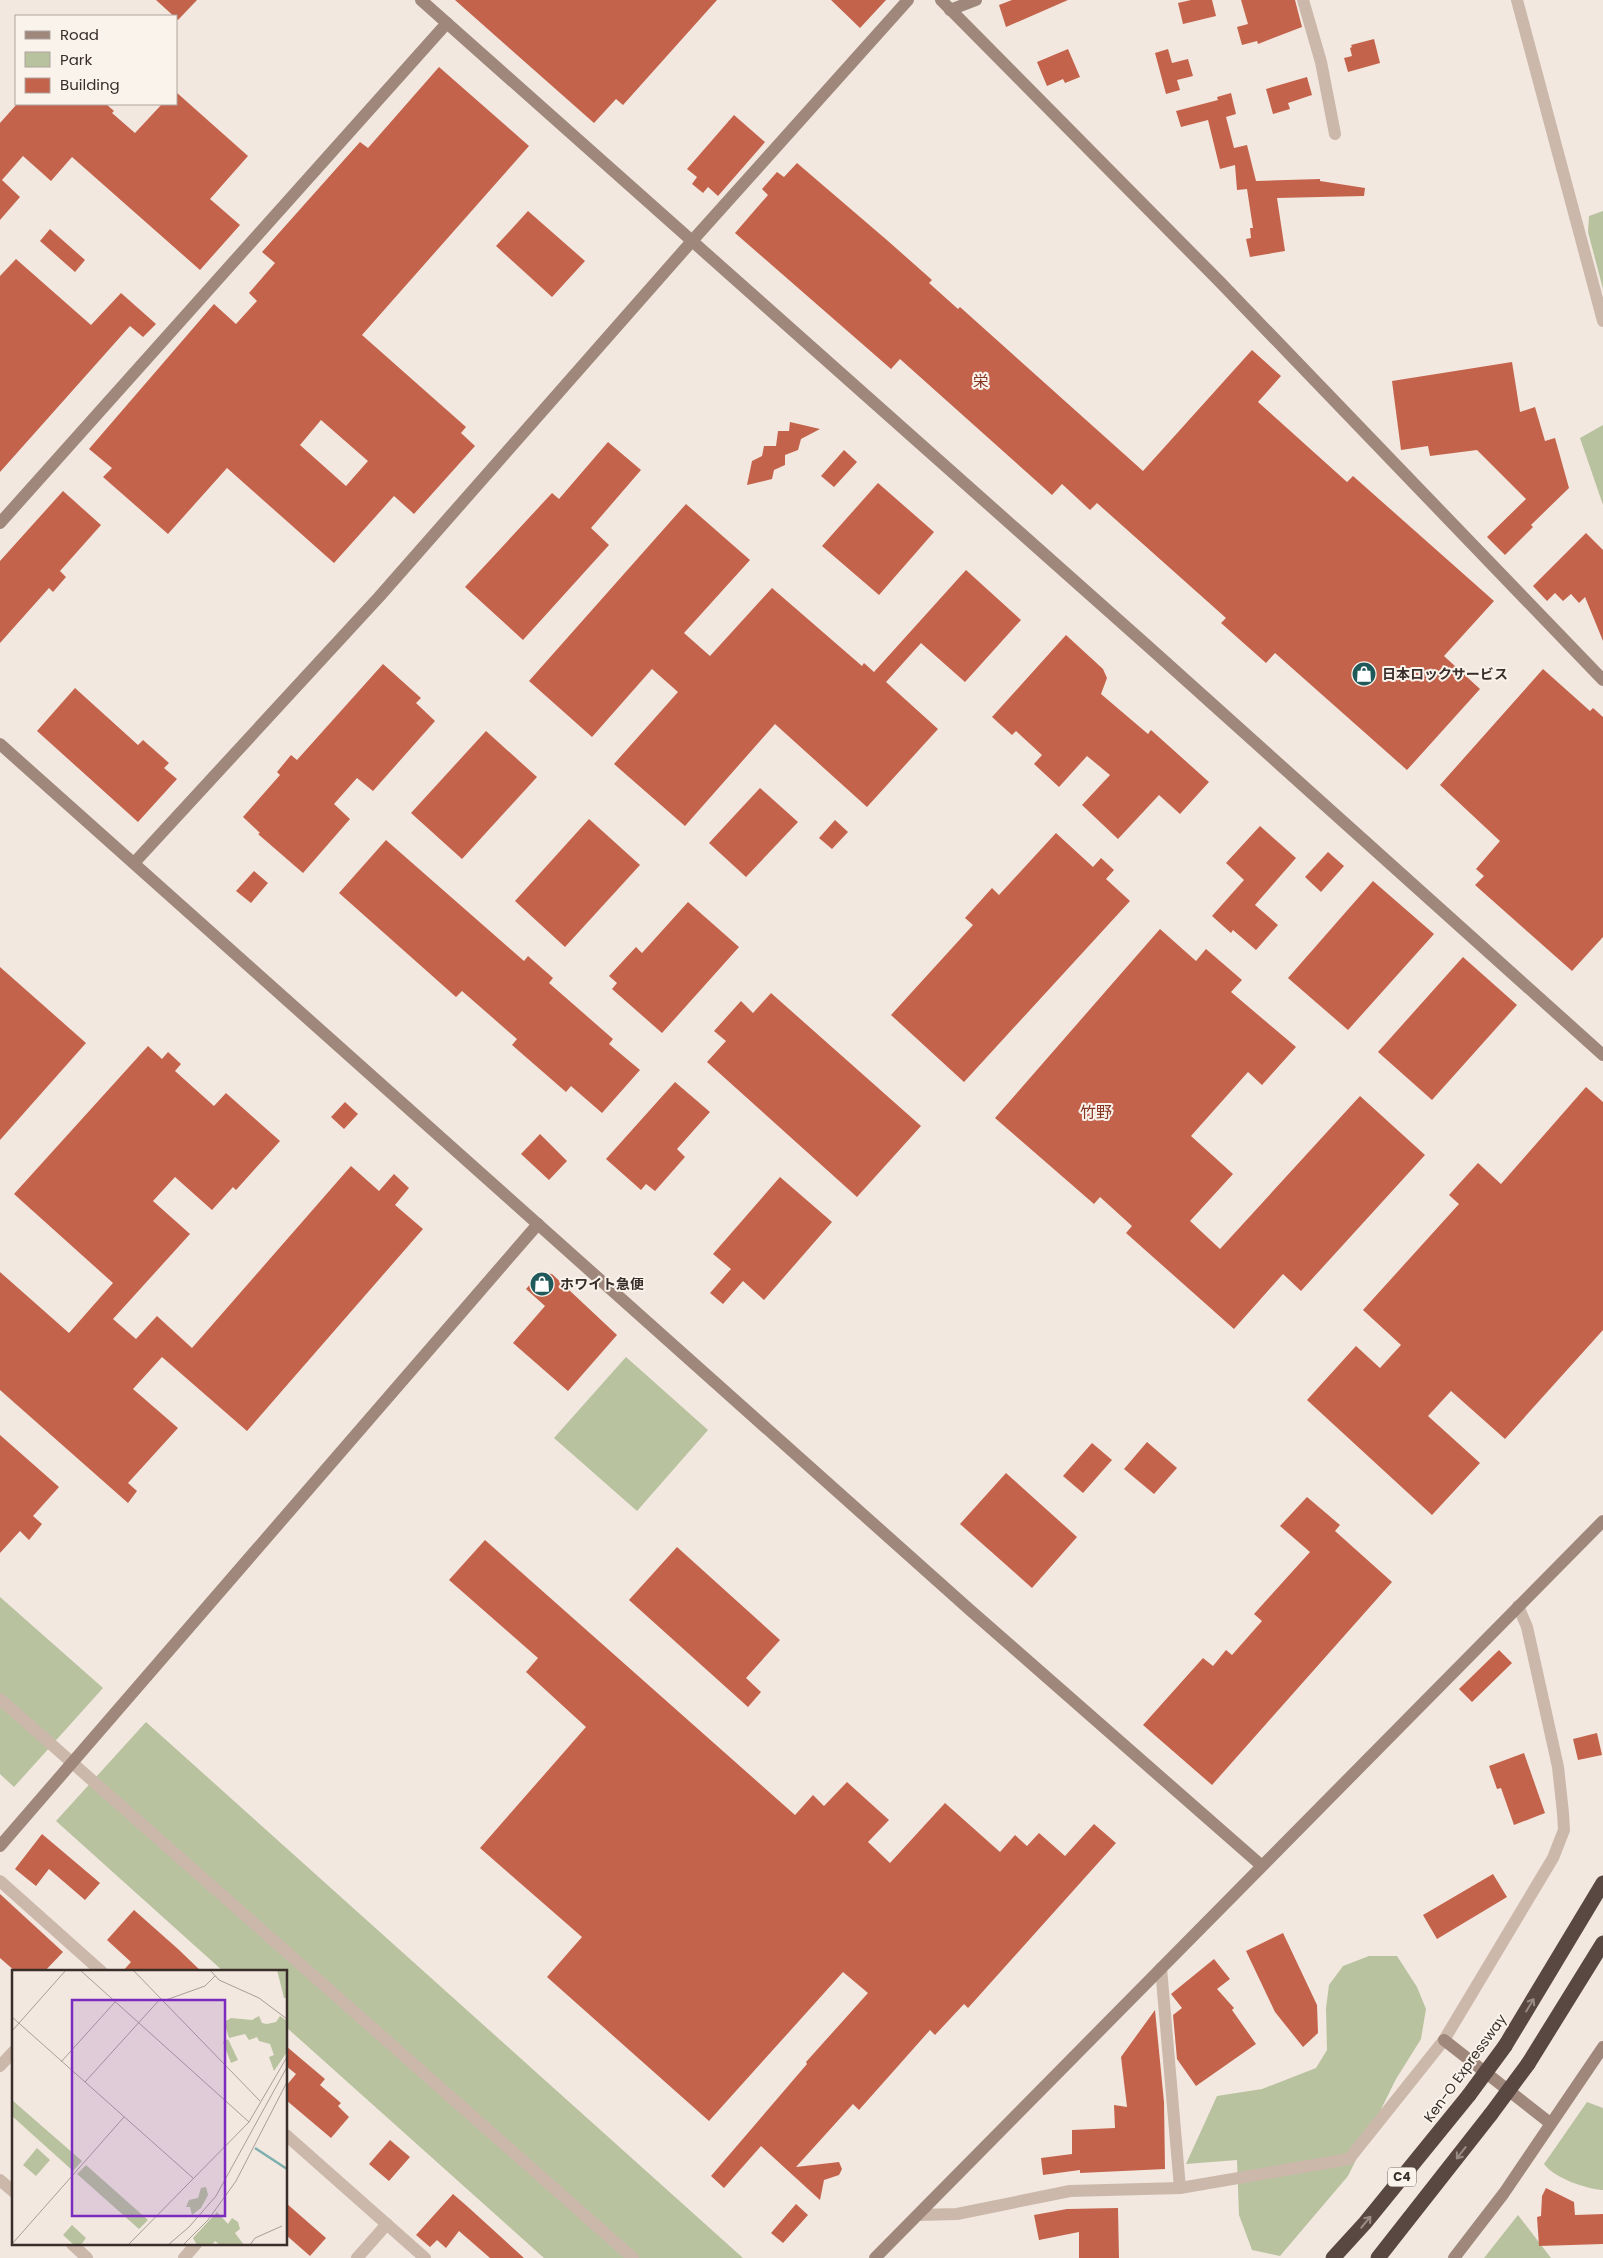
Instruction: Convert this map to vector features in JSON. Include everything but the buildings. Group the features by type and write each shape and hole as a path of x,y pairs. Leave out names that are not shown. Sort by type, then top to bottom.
{"highway":[{"name":"Ken-O Expressway","path":"1333,2258 1365,2223 1469,2094 1505,2046 1603,1883"},
{"name":"C4","path":"1378,2258 1528,2064 1603,1943"}],"street":[{"path":"421,0 1603,1055"},
{"path":"134,863 379,597 692,241 908,0"},
{"path":"941,0 1220,282 1603,680"},
{"path":"950,10 976,0"},
{"path":"1303,0 1321,62 1335,134"},
{"path":"1517,0 1603,321"},
{"path":"0,523 447,23"},
{"path":"0,744 970,1610 1262,1866"},
{"path":"0,1846 538,1224"},
{"path":"876,2258 1603,1520"},
{"path":"918,2215 958,2214 1070,2192 1180,2188 1349,2159 1444,2040 1553,1858 1564,1830 1558,1766 1527,1627 1518,1606"},
{"path":"0,1699 633,2258"},
{"path":"0,1881 88,1967"},
{"path":"1161,1968 1180,2188"},
{"path":"1444,2040 1550,2123"},
{"path":"1454,2258 1504,2193 1603,2047"},
{"path":"0,2066 12,2053"},
{"path":"288,2137 425,2258"},
{"path":"0,2180 12,2190"},
{"path":"357,2258 387,2224"},
{"path":"74,2246 87,2258"},
{"path":"184,2258 194,2246"}],"green space":[{"path":"1603,211 1603,289 1588,232 1589,216"},
{"path":"1603,425 1603,505 1580,438"},
{"path":"626,1357 708,1430 637,1511 554,1438"},
{"path":"0,1597 103,1688 14,1787 0,1774"},
{"path":"146,1722 743,2258 544,2258 288,2029 288,1970 222,1970 56,1821"},
{"path":"1369,1956 1397,1956 1417,1987 1426,2009 1421,2039 1396,2079 1348,2176 1280,2256 1252,2250 1239,2215 1237,2160 1186,2164 1217,2096 1262,2089 1316,2068 1327,2050 1326,2008 1329,1985 1343,1966"},
{"path":"1587,2102 1603,2108 1603,2190 1571,2182 1555,2174 1544,2164"},
{"path":"1518,2215 1551,2258 1484,2258"}],"place":[{"name":"日本ロックサービス","path":"1364,674"},
{"name":"ホワイト急便","path":"542,1284"}],"district":[{"name":"栄","path":"981,381"},
{"name":"竹野","path":"1096,1112"}]}
